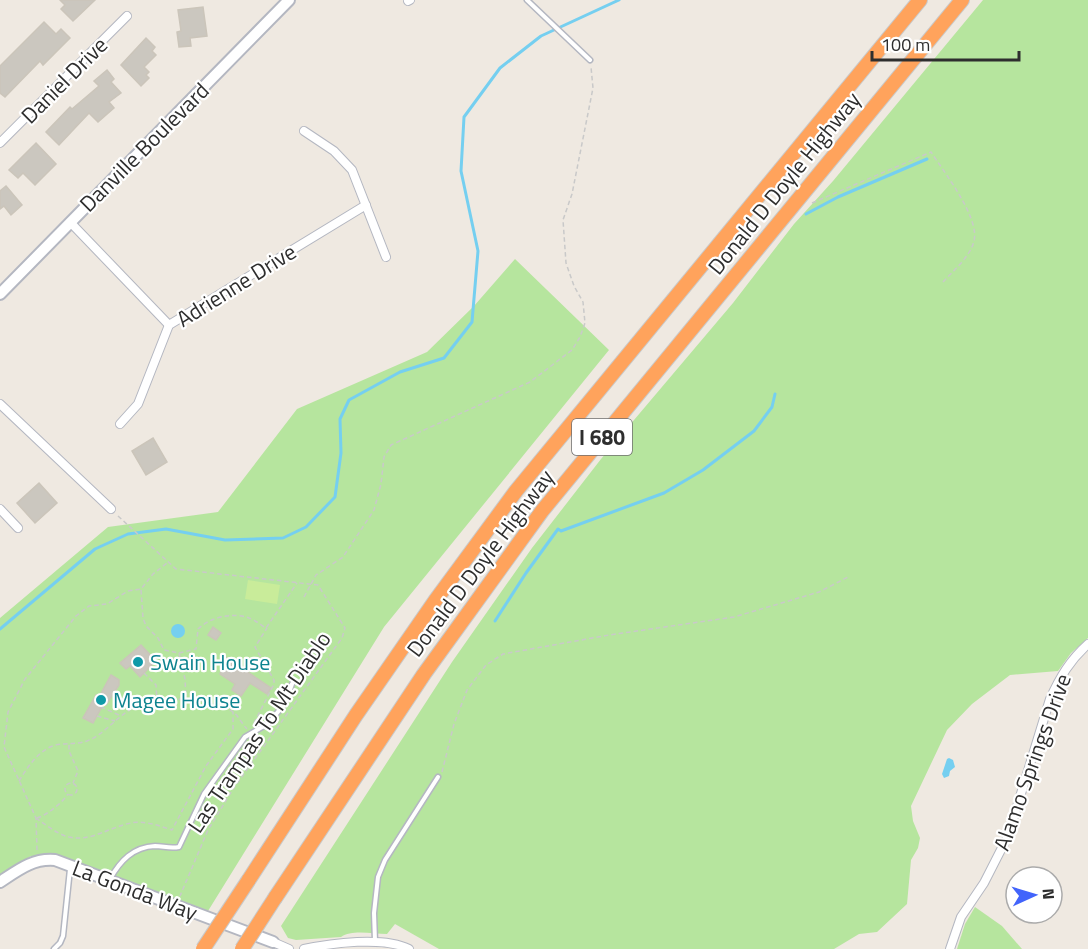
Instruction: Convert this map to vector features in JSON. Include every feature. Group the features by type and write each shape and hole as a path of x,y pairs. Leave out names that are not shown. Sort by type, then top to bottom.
{"highway":[{"name":"Donald D Doyle Highway","path":"203,949 356,715 442,591 516,491 920,0"},
{"name":"Donald D Doyle Highway","path":"242,949 424,674 535,519 962,0"}],"main road":[{"name":"Danville Boulevard","path":"0,294 289,0"},
{"name":"La Gonda Way","path":"37,861 55,860 70,865 273,942"},
{"path":"0,882 37,861"}],"street":[{"name":"Daniel Drive","path":"0,143 127,16"},
{"path":"304,131 334,151 352,170 386,257"},
{"name":"Adrienne Drive","path":"120,424 138,404 169,326 366,205"},
{"path":"70,222 169,326"},
{"path":"0,404 111,509"},
{"path":"0,509 18,528"},
{"name":"Alamo Springs Drive","path":"950,949 961,917 984,883 1008,836 1050,699 1059,679 1073,657 1088,644"},
{"path":"304,949 350,941 402,945 409,949"},
{"path":"273,942 289,949"},
{"path":"350,949 359,943"}],"lane":[{"path":"528,1 590,60"},
{"path":"110,879 117,865 138,849 154,846 179,847 204,794 245,737 269,723 285,704 292,684"},
{"path":"375,942 374,913 378,877 385,860 438,777"},
{"path":"54,949 63,936 70,865"}],"path":[{"path":"304,597 316,575 343,557 375,510 384,456 391,445 530,382 572,350 580,337 585,323 583,302 574,286 566,263 563,220 572,194 593,88 590,60"},
{"path":"810,204 931,152 966,207 974,229 974,240 969,252 942,283"},
{"path":"111,509 176,569 311,584"},
{"path":"37,861 36,818 4,747 8,712 25,679 76,616 89,606 107,604 128,591 141,589 167,562"},
{"path":"438,777 442,772 454,724 467,690 489,662 503,654 609,635 734,617 819,592 850,576"},
{"path":"255,723 274,681 255,647 297,583"},
{"name":"Las Trampas To Mt Diablo","path":"176,907 208,830 233,789 342,638 345,628 318,585 311,584"},
{"path":"141,589 143,618 146,626 158,638 164,650 179,653 196,649 198,629 210,620 219,617 247,617 266,628"},
{"path":"179,653 185,679 186,701"},
{"path":"144,673 157,687 157,702"},
{"path":"19,782 30,763 50,747 87,741 129,711 169,699 204,702 233,712 250,734"},
{"path":"101,707 122,717"},
{"path":"36,818 66,837 78,838 103,834 131,823 149,824 172,830 206,766 233,729 233,712"},
{"path":"97,716 116,721"},
{"path":"68,794 66,786 73,783 78,771 69,751 69,744"},
{"path":"68,794 73,795 77,791 73,783"},
{"path":"36,818 68,794"}],"green space":[{"path":"983,0 1088,0 1088,638 1071,653 1058,671 1010,675 972,704 947,730 911,806 913,821 920,838 918,848 911,860 907,904 877,932 859,934 834,949 439,949 395,924 387,934 357,933 341,937 296,940 288,938 281,926 452,662 532,548 601,459 733,303 794,224 833,181"},
{"path":"515,259 609,350 384,627 208,911 62,857 31,856 0,875 0,618 108,527 218,512 297,409 427,352 474,306"},
{"path":"248,580 280,585 277,604 245,599"},
{"path":"975,907 1002,926 1022,949 957,949 965,924"}],"water":[{"path":"175,624 181,624 185,631 181,638 175,638 171,634 171,628"},
{"path":"949,758 953,760 955,767 950,771 949,776 944,778 942,774"}],"building":[{"path":"60,0 95,0 73,21 61,9 65,5"},
{"path":"203,7 207,36 190,38 191,46 179,47 177,32 181,31 178,10"},
{"path":"44,22 56,34 61,29 70,38 43,65 40,61 5,97 0,93 0,66"},
{"path":"146,38 155,47 152,51 156,55 144,67 149,72 146,75 149,78 141,86 121,65"},
{"path":"107,70 114,79 111,82 121,93 109,102 114,108 98,122 89,113 59,145 46,132 70,107 72,109 99,86 94,81"},
{"path":"36,143 56,164 35,185 23,173 18,178 9,170"},
{"path":"6,186 22,205 11,215 4,206 0,209 0,191"},
{"path":"153,438 167,462 146,475 132,451"},
{"path":"39,483 57,503 35,523 17,503"},
{"path":"213,627 221,633 216,640 208,635"},
{"name":"Swain House","path":"141,645 156,661 140,677 130,666 126,669 120,663"},
{"path":"227,658 271,688 267,694 250,683 241,696 232,690 235,684 220,674"},
{"name":"Magee House","path":"111,675 119,680 119,685 106,705 104,703 93,723 83,718 96,695 99,697"}],"waterway":[{"path":"0,629 95,549 128,534 166,529 225,540 283,538 306,527 335,497 341,453 340,419 349,400 400,372 444,358 472,322 478,251 461,171 464,117 500,68 541,36 619,0"},
{"path":"806,214 838,197 927,159"},
{"path":"495,621 558,529 561,531 664,493 703,470 754,431 772,407 775,394"}],"place":[{"name":"Swain House","path":"138,662"},
{"name":"Magee House","path":"101,700"}]}
